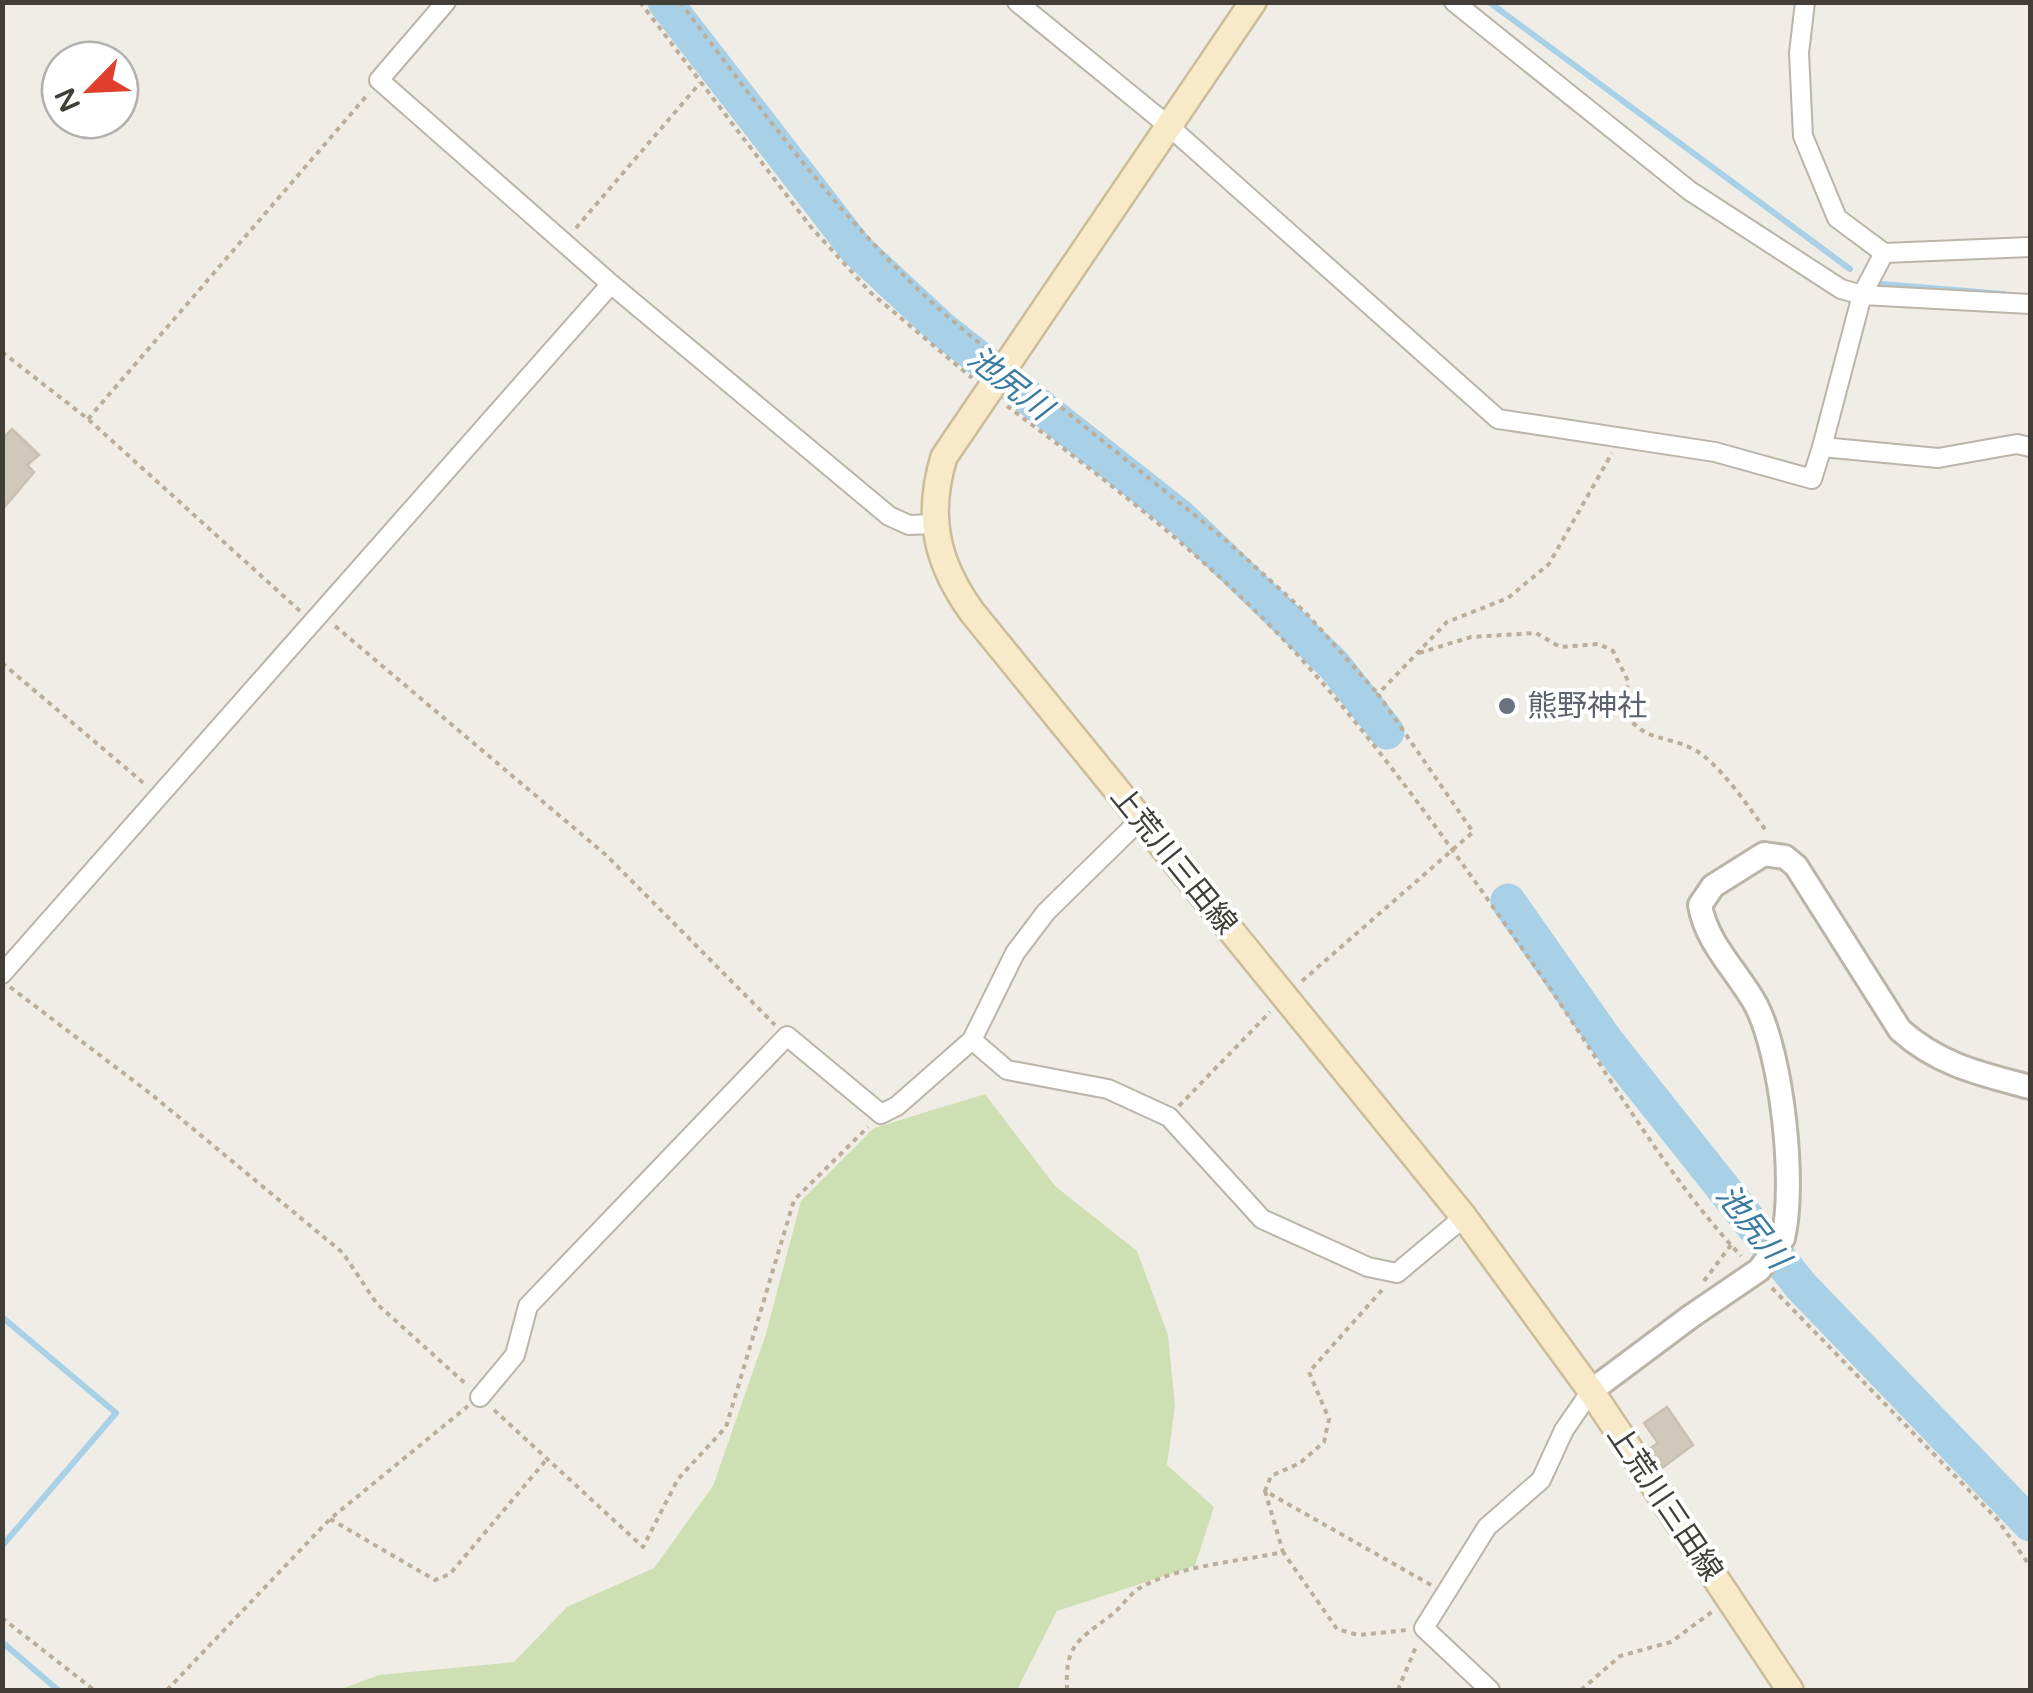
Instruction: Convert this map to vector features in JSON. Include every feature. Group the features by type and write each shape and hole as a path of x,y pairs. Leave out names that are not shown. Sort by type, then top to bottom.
{"main road":[{"name":"上荒川三田線","path":"1254,2 1172,128 944,457 934,489 933,524 939,551 962,598 1464,1217 1591,1391 1790,1690"}],"street":[{"path":"446,2 380,80 611,284 889,516 909,525 933,524"},
{"path":"1017,2 1172,128 1498,418 1714,452 1812,480 1862,294 1884,253"},
{"path":"1454,2 1690,190 1841,288 1862,294 2030,304"},
{"path":"1805,2 1799,54 1803,136 1837,218 1884,253 2030,247"},
{"path":"2,977 611,284"},
{"path":"1822,447 1938,458 2018,444 2030,447"},
{"path":"480,1397 515,1356 528,1306 786,1036 882,1114 897,1106 972,1040 1015,954 1046,912 1142,818"},
{"path":"1490,1690 1424,1628 1486,1527 1541,1480 1564,1430 1591,1391 1759,1270 1783,1238 1791,1204 1774,1055 1755,1005 1707,929 1700,906 1713,886 1764,854 1786,857 1900,1030 1947,1064 2030,1087"},
{"path":"972,1040 1008,1070 1108,1089 1169,1116 1262,1219 1368,1267 1397,1273 1464,1217"}],"path":[{"path":"640,2 780,189 870,292 1208,568 1294,650 1364,733 1536,967 1633,1115 1744,1259"},
{"path":"88,419 380,80"},
{"path":"564,242 700,83"},
{"path":"2,352 88,419 314,623 341,627 606,854 786,1036"},
{"path":"1169,1116 1283,997 1473,832 1378,694 1447,622 1508,598 1549,564 1619,440"},
{"path":"1414,655 1471,637 1536,633 1560,647 1599,644 1614,652 1628,682 1625,713 1638,731 1694,749 1735,790 1786,857"},
{"path":"2,663 158,796"},
{"path":"2,977 344,1253 378,1304 643,1547 678,1479 726,1427 794,1200 882,1114"},
{"path":"1397,1273 1309,1372 1328,1418 1324,1442 1300,1463 1271,1476 1265,1491 1283,1552 1337,1629 1358,1634 1424,1628 1398,1690"},
{"path":"1771,1287 1997,1519 2030,1566"},
{"path":"167,1690 330,1519 480,1397"},
{"path":"330,1519 435,1580 450,1574 548,1459"},
{"path":"1265,1491 1444,1592"},
{"path":"1067,1690 1066,1667 1077,1638 1113,1614 1138,1590 1180,1574 1283,1552"},
{"path":"1580,1690 1620,1656 1671,1642 1729,1599"},
{"path":"2,1618 94,1690"}],"green space":[{"path":"985,1094 1055,1186 1137,1251 1168,1335 1175,1406 1167,1465 1214,1507 1195,1566 1057,1611 1017,1690 339,1690 379,1675 514,1662 567,1607 654,1568 713,1486 765,1337 801,1201 874,1128"}],"building":[{"path":"12,429 39,455 27,465 34,472 2,510 2,439"},
{"path":"1667,1407 1693,1445 1662,1468 1649,1449 1658,1443 1644,1423"}],"waterway":[{"name":"池尻川","path":"665,2 856,249 942,329 1180,517 1334,665 1387,732"},
{"path":"1489,2 1850,269"},
{"path":"1881,284 2004,294"},
{"name":"池尻川","path":"1508,901 1607,1042 1801,1286 2030,1524"},
{"path":"2,1317 116,1413 2,1546"},
{"path":"2,1642 58,1690"}],"place":[{"name":"熊野神社","path":"1507,706"}]}
